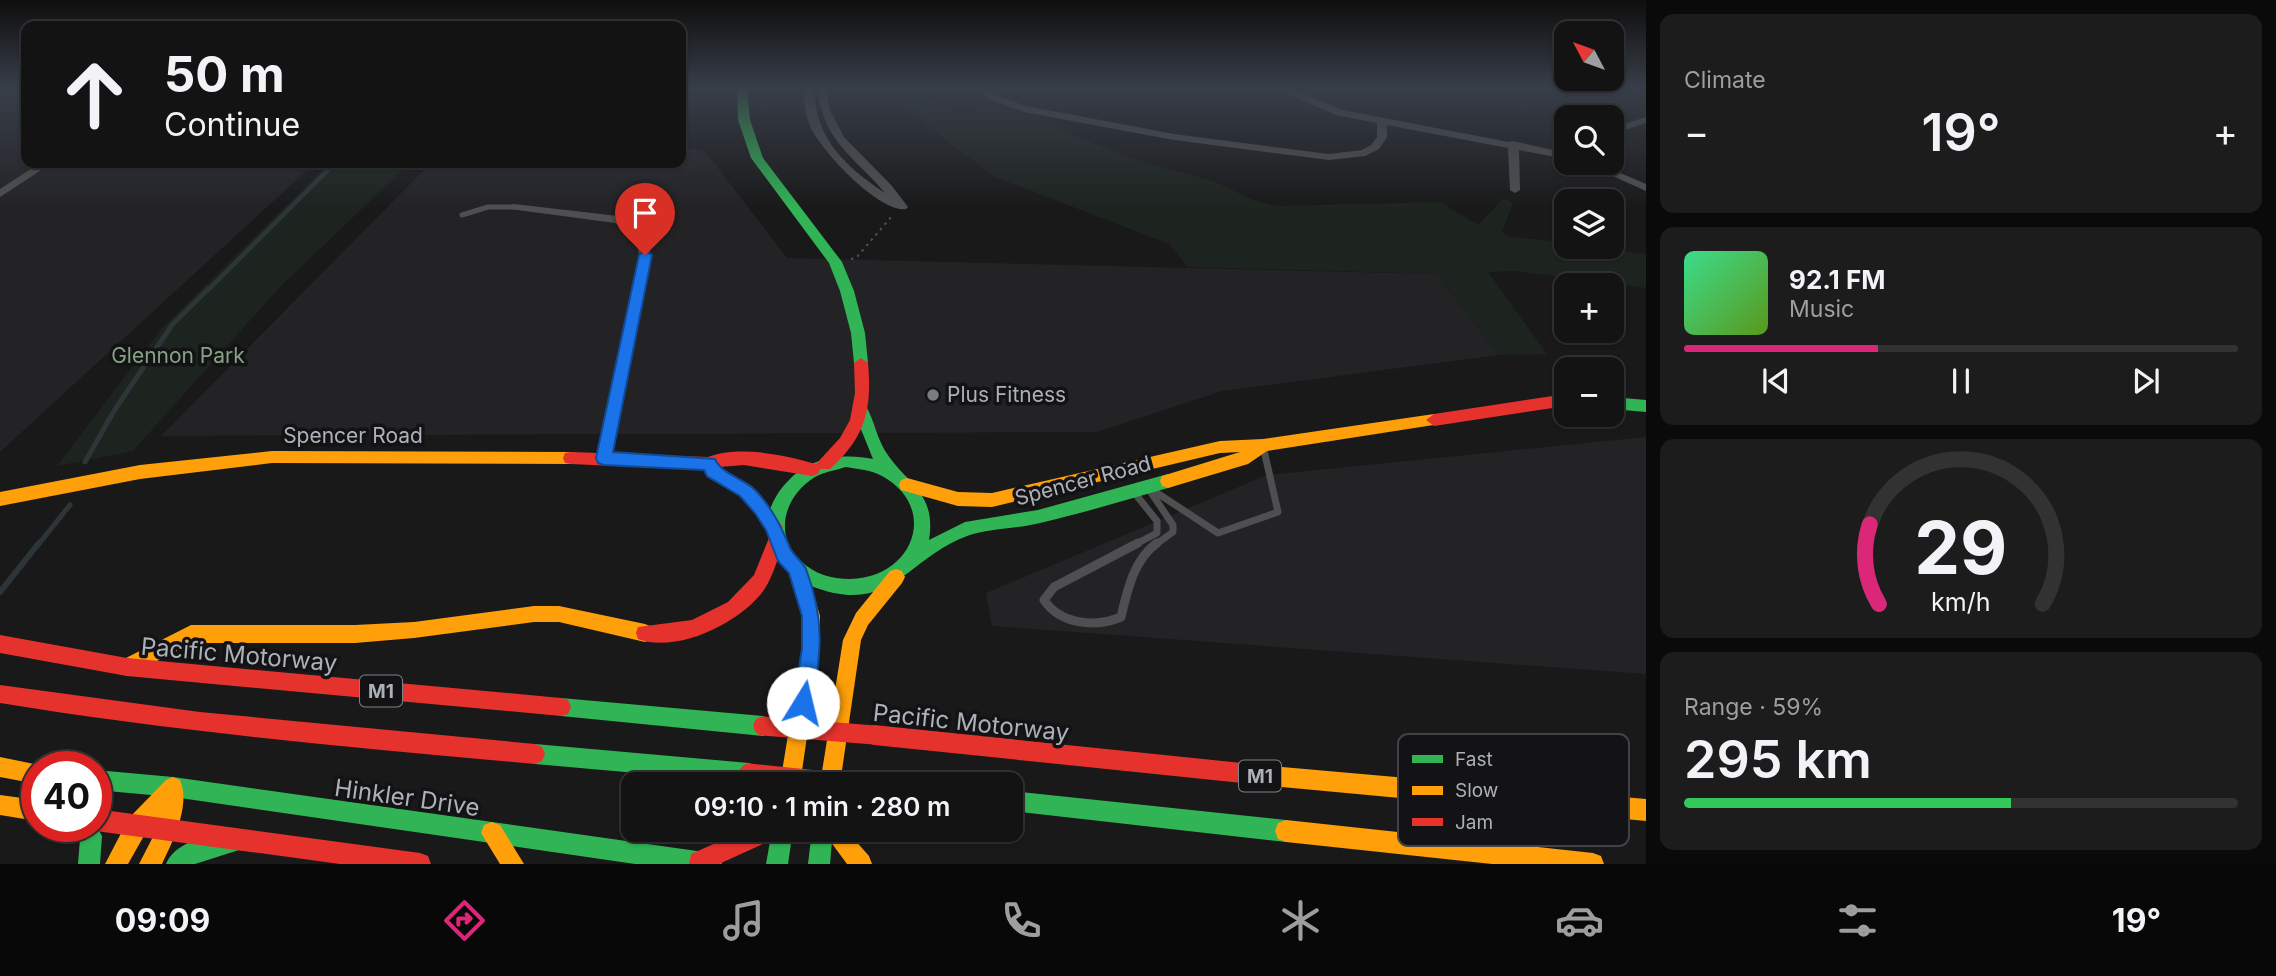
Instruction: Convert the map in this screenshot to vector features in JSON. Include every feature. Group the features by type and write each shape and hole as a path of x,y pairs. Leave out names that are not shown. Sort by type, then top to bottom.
{"main road":[{"path":"747,128 757,158 835,262 847,291 858,333 863,389 862,412 875,448 891,473"},
{"path":"1624,395 1646,398"},
{"path":"1624,401 1646,398"},
{"name":"Spencer Road","path":"907,485 948,497 976,501 1047,489 1220,447 1263,445 1554,402"},
{"path":"127,667 191,634 355,634 534,614 559,614 641,633 662,635 688,632 728,613 758,583 775,533 776,509 783,493 796,479 842,450 862,412"},
{"name":"Spencer Road","path":"909,562 965,529 1038,517 1140,489 1242,459 1263,445"},
{"name":"Spencer Road","path":"0,499 140,472 230,460 306,456 604,458 709,464 725,459 818,467"},
{"path":"818,467 846,461 870,464 891,473 907,485 919,501 924,519 922,538 909,562 862,619 852,640 832,772"},
{"path":"709,464 713,472 746,491 775,533 784,555 797,569 816,581 839,587 862,587 885,580 909,562"},
{"path":"1135,467 1140,489"},
{"path":"792,772 811,649 811,616 797,569"},
{"name":"Pacific Motorway","path":"0,644 127,667 874,735 1157,766 1398,788"},
{"name":"M1","path":"0,694 114,713 220,725 738,772"},
{"path":"0,767 21,771"},
{"name":"Hinkler Drive","path":"112,782 705,863"},
{"path":"116,864 137,826 173,788"},
{"path":"150,864 168,829 173,788"},
{"path":"1023,802 1398,843"},
{"path":"0,804 21,808"},
{"path":"112,822 420,864"},
{"path":"492,833 513,864"},
{"path":"177,864 194,852 238,839"},
{"path":"89,864 91,842"},
{"path":"705,863 745,842"},
{"path":"777,864 781,842"},
{"path":"818,864 821,842"},
{"path":"843,842 861,864"},
{"path":"1427,846 1593,864"}],"street":[{"path":"815,128 826,145 877,194 902,207"},
{"path":"833,128 838,138 895,196 902,207"},
{"path":"1128,128 1329,157 1348,156 1375,147 1382,138 1382,128"},
{"path":"1422,128 1554,154"},
{"path":"1513,145 1515,190"},
{"path":"0,194 39,168"},
{"path":"1618,175 1646,188"},
{"path":"514,207 618,220 640,234 645,255 604,458"}],"lane":[{"path":"463,215 488,206 514,207"},
{"path":"1140,489 1219,533 1266,518 1278,512 1263,445"},
{"path":"1140,489 1172,525 1172,532 1153,543 1141,560 1128,586 1121,617 1114,622 1061,618 1044,600 1046,594 1054,587 1157,533 1157,521 1140,489"}],"path":[{"path":"835,262 856,258 902,207"}],"shaded area":[{"path":"0,128 21,128 21,168 310,168 0,452"},
{"path":"686,148 705,151 787,258 1437,274 1499,355 1222,391 1097,432 161,436 426,168 686,168"},
{"path":"1646,437 1646,674 992,626 986,593 1267,475"}],"green space":[{"path":"930,128 1061,128 1137,160 1213,181 1253,200 1277,206 1440,202 1478,225 1504,198 1513,203 1502,232 1508,236 1554,242 1554,259 1624,259 1624,251 1646,254 1646,288 1624,285 1624,273 1554,273 1554,276 1515,271 1488,272 1547,354 1499,355 1437,274 1188,267 1169,244 993,176"},
{"name":"Glennon Park","path":"324,168 405,168 280,287 133,451 57,466 161,329"}],"waterway":[{"path":"207,291 330,168"},
{"path":"85,462 114,411 172,325 208,289"},
{"path":"38,545 70,505"},
{"path":"0,592 39,543"}],"traffic: fast":[{"path":"747,128 757,158 835,262 847,291 858,333 861,363"},
{"path":"1624,404 1646,406"},
{"path":"862,412 875,448 891,473"},
{"path":"846,461 888,471 907,486 919,506 922,530 915,553 905,566 892,576 877,583 843,587 826,584 797,569 779,545 776,518 787,492 797,481 814,470 846,461"},
{"path":"914,556 965,529 1038,517 1168,481"},
{"path":"561,707 763,726"},
{"path":"535,754 738,772"},
{"path":"112,781 173,787 711,864"},
{"path":"1023,802 1286,831"},
{"path":"89,864 91,842"},
{"path":"177,864 193,852 231,842"},
{"path":"777,864 781,842"},
{"path":"819,864 822,842"}],"traffic: slow":[{"path":"907,485 958,499 992,500 1220,447 1263,445 1434,420"},
{"path":"1168,481 1242,459 1262,446"},
{"path":"0,499 140,472 272,457 571,458"},
{"path":"792,772 811,649 811,616 797,569"},
{"path":"832,772 852,640 862,619 896,577"},
{"path":"127,667 191,634 355,634 414,630 534,614 559,614 645,633"},
{"path":"0,767 21,771"},
{"path":"1271,776 1398,788"},
{"path":"116,864 137,826 173,787"},
{"path":"150,864 168,829 173,787"},
{"path":"0,805 21,808"},
{"path":"1629,808 1646,810"},
{"path":"1286,831 1398,843"},
{"path":"492,833 513,864"},
{"path":"843,842 861,864"},
{"path":"1426,846 1593,864"}],"traffic: jam":[{"path":"824,464 846,443 858,420 862,393 861,363"},
{"path":"1434,420 1554,402"},
{"path":"571,458 709,464 718,460 744,459 812,469"},
{"path":"709,464 713,472 746,491 774,527"},
{"path":"645,633 661,634 692,629 735,608 760,580 776,539"},
{"path":"0,644 127,667 561,707"},
{"path":"0,694 200,722 535,754"},
{"path":"763,726 874,735"},
{"path":"874,735 1271,776"},
{"path":"112,822 420,864"},
{"path":"699,862 742,842"}],"place":[{"name":"Plus Fitness","path":"933,395"}],"route":[{"path":"645,255 604,458 709,464 713,472 746,491 761,508 774,527 776,539 784,555 797,569 811,616 811,649 803,703"}]}
